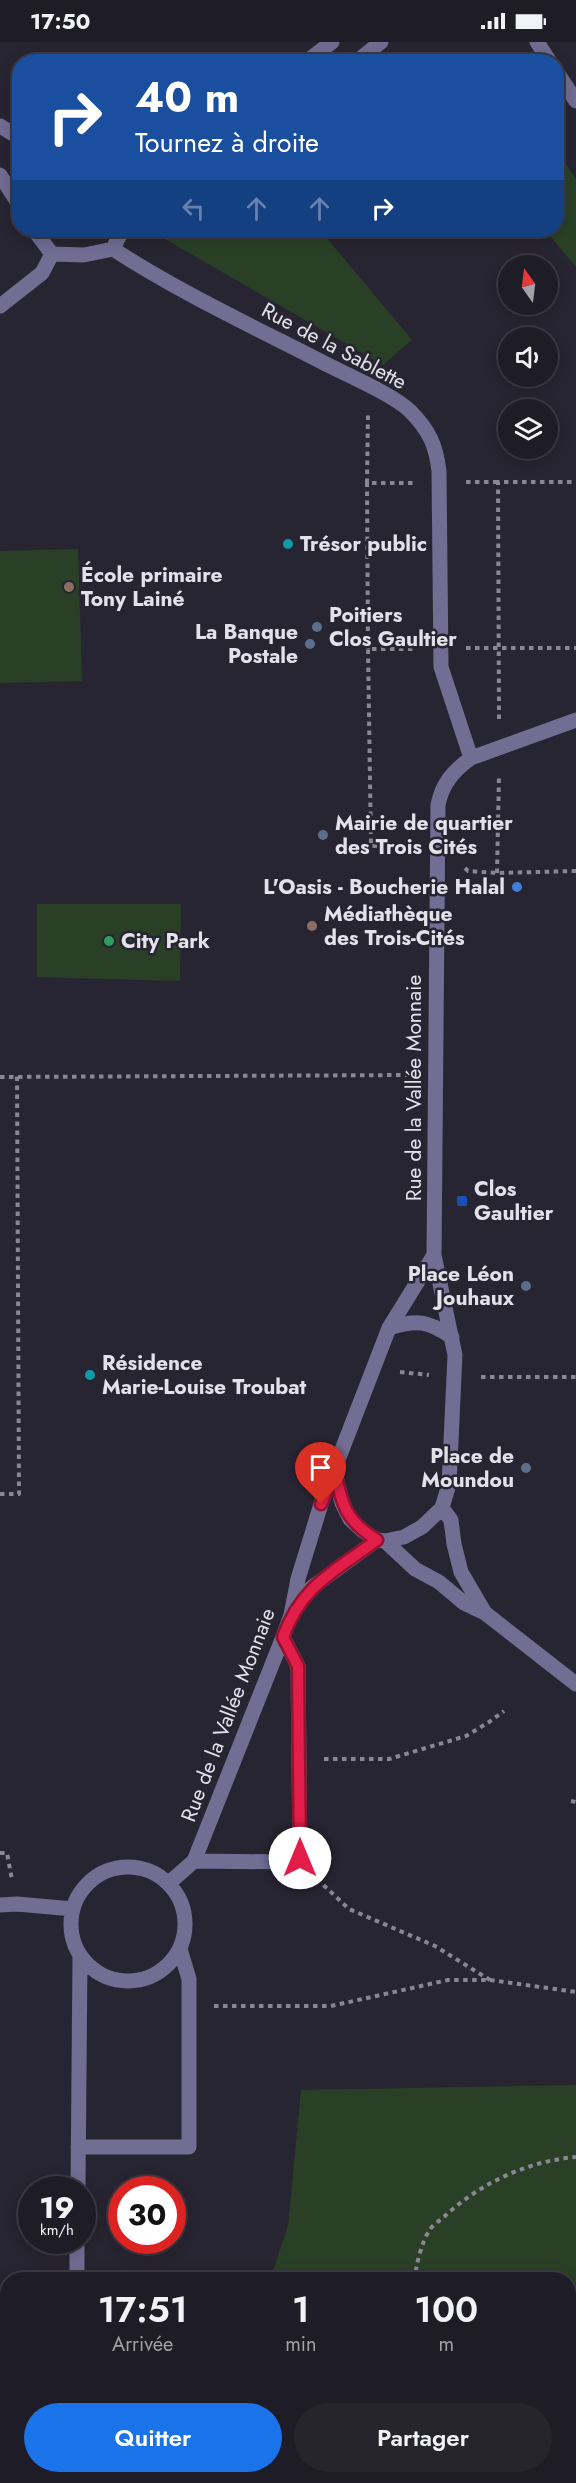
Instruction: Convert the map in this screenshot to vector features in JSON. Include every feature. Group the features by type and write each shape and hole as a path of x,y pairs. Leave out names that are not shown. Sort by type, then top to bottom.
{"street":[{"path":"316,54 332,42"},
{"path":"366,54 381,42"},
{"path":"564,83 576,101"},
{"path":"0,175 12,192"},
{"path":"39,237 52,254"},
{"path":"52,254 84,255 113,249 119,237"},
{"name":"Rue de la Sablette","path":"113,249 157,278 369,386 408,409 430,434 437,451 439,482 441,667 471,758"},
{"path":"0,306 42,273 52,254"},
{"name":"Rue de la Vallée Monnaie","path":"441,1508 449,1484 455,1355 434,1255 438,806 441,792 458,767 471,758 576,720"},
{"name":"Rue de la Vallée Monnaie","path":"169,1883 194,1861 283,1637 321,1504 389,1328 434,1255"},
{"path":"389,1328 411,1321 433,1324 452,1337"},
{"path":"335,1472 342,1503 351,1519 363,1531 381,1540 415,1569 439,1582 464,1603 485,1613 576,1684"},
{"path":"291,1615 311,1588 381,1540 404,1538 422,1527 441,1508 451,1520 460,1572 485,1613"},
{"path":"194,1861 292,1862 300,1858 298,1666 283,1637"},
{"path":"78,2176 80,1955 72,1933 73,1909 81,1891 95,1876 114,1868 133,1866 153,1871 169,1883 180,1897 185,1914 185,1932 180,1949 170,1963 157,1974 141,1980 123,1981 107,1977 92,1968 80,1955"},
{"path":"0,1905 17,1904 73,1909"},
{"path":"78,2147 189,2147 189,1979 180,1949"},
{"path":"77,2254 77,2272"}],"path":[{"path":"369,386 368,649 371,846 438,844 468,871 497,873 576,871"},
{"path":"498,482 500,648"},
{"path":"368,483 576,482"},
{"path":"368,649 576,648"},
{"path":"0,1077 435,1075"},
{"path":"0,1494 20,1494 17,1076"},
{"path":"299,1758 389,1759 466,1736 504,1711"},
{"path":"300,1858 322,1886 349,1909 435,1946 490,1980"},
{"path":"189,2006 331,2006 448,1980 490,1980 576,1992"},
{"path":"415,2272 429,2230 466,2196 510,2173 562,2158 576,2157"}],"green space":[{"path":"564,161 576,179 576,267 551,237 564,237"},
{"path":"168,237 326,237 412,340 383,365 165,239"},
{"path":"78,549 82,681 0,683 0,551"},
{"name":"City Park","path":"37,904 181,904 180,981 37,977"},
{"path":"576,2085 576,2272 273,2272 288,2226 301,2090"}],"place":[{"name":"Trésor public","path":"288,544"},
{"name":"École primaire Tony Lainé","path":"69,587"},
{"name":"Poitiers Clos Gaultier","path":"317,627"},
{"name":"La Banque Postale","path":"310,644"},
{"name":"Mairie de quartier des Trois Cités","path":"323,835"},
{"name":"L'Oasis - Boucherie Halal","path":"517,887"},
{"name":"Médiathèque des Trois-Cités","path":"312,926"},
{"name":"City Park","path":"109,941"},
{"name":"Clos Gaultier","path":"462,1201"},
{"name":"Place Léon Jouhaux","path":"526,1286"},
{"name":"Résidence Marie-Louise Troubat","path":"90,1375"},
{"name":"Place de Moundou","path":"526,1468"}],"route":[{"path":"300,1858 298,1666 283,1637 291,1615 311,1588 377,1540 351,1519 342,1503 335,1472 321,1504"}]}
